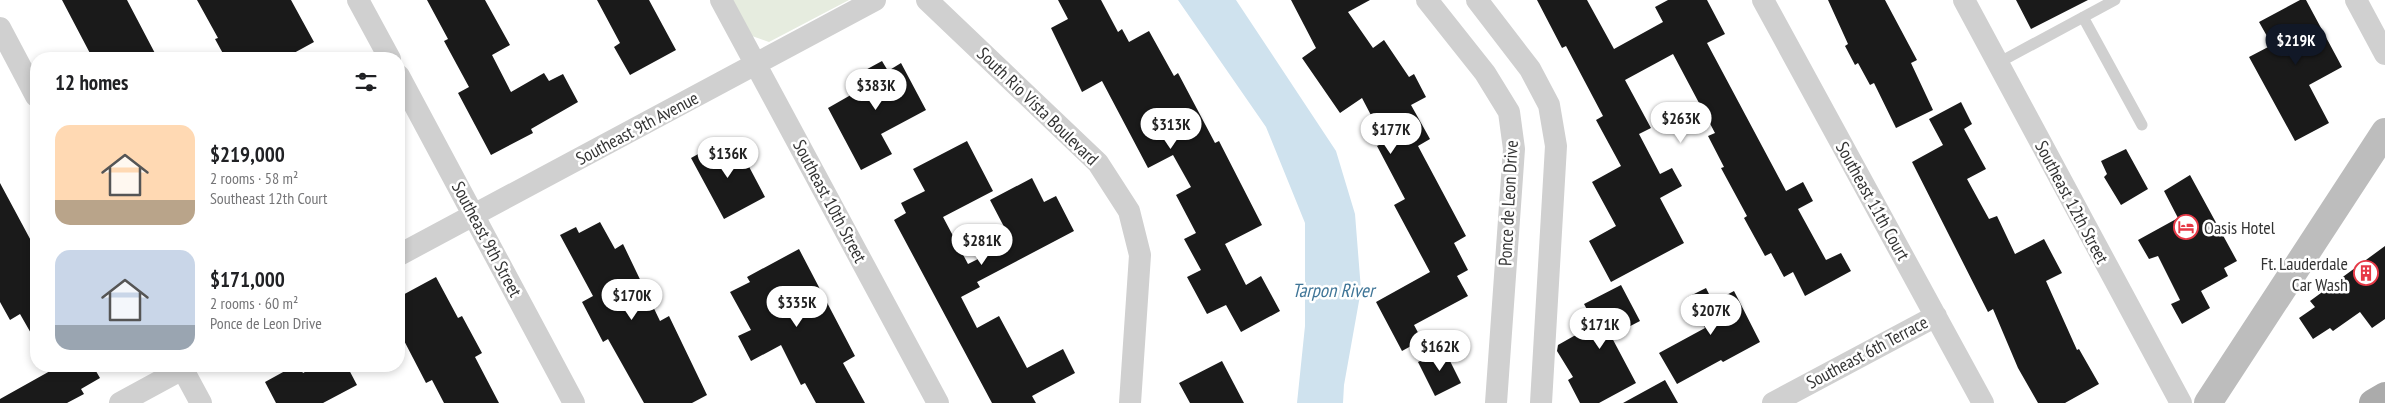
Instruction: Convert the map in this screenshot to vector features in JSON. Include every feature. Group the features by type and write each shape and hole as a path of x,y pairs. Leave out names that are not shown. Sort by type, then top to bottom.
{"main road":[{"path":"2372,403 2385,396"}],"street":[{"path":"358,0 386,52"},
{"name":"Southeast 10th Street","path":"721,0 938,403"},
{"name":"Southeast 9th Avenue","path":"405,252 875,0"},
{"name":"South Rio Vista Boulevard","path":"927,0 1098,163 1129,212 1140,254 1130,403"},
{"name":"Ponce de Leon Drive","path":"1427,0 1485,73 1509,112 1514,149 1496,403"},
{"path":"1478,0 1530,69 1549,105 1556,146 1541,403"},
{"name":"Southeast 11th Court","path":"1764,0 1982,403"},
{"name":"Southeast 12th Street","path":"1964,0 2181,403"},
{"path":"2356,0 2385,54"},
{"path":"0,28 30,85"},
{"name":"Southeast 9th Street","path":"405,87 574,403"},
{"path":"2208,403 2385,132"},
{"name":"Southeast 6th Terrace","path":"1772,403 1936,316"},
{"path":"120,403 175,372"},
{"path":"186,372 201,403"}],"lane":[{"path":"1998,63 2114,0"},
{"path":"2083,17 2142,124"}],"shaded area":[{"path":"725,0 849,0 769,42 752,36"}],"water":[{"name":"Tarpon River","path":"1178,0 1236,0 1336,151 1355,214 1361,290 1344,385 1343,403 1297,403 1305,326 1305,223 1266,127"}],"building":[{"path":"62,0 127,0 154,52 89,52"},
{"path":"197,0 291,0 314,42 296,52 222,52 215,39 218,38"},
{"path":"427,0 485,0 510,45 492,55 511,92 544,73 549,81 563,74 578,102 531,129 533,133 491,155 458,93 469,87 444,41 448,39"},
{"path":"597,0 649,0 676,50 630,75 614,47 620,43"},
{"path":"1058,0 1101,0 1118,32 1122,29 1129,42 1149,31 1174,76 1178,73 1215,143 1219,141 1262,225 1225,244 1246,285 1261,276 1280,311 1241,332 1226,305 1207,314 1187,277 1201,270 1184,239 1196,233 1176,195 1191,187 1173,155 1148,168 1102,81 1082,92 1051,28 1068,19"},
{"path":"1291,0 1370,0 1348,12 1373,48 1384,40 1409,77 1414,74 1426,97 1411,105 1430,139 1418,146 1466,236 1454,243 1468,270 1457,276 1468,296 1414,325 1422,340 1402,351 1376,302 1430,272 1394,205 1405,199 1377,146 1385,142 1362,98 1340,113 1302,58 1316,48"},
{"path":"1537,0 1587,0 1614,49 1663,22 1655,7 1668,0 1707,0 1725,34 1707,43 1786,191 1803,182 1813,201 1798,209 1826,260 1841,253 1851,271 1805,296 1793,272 1784,277 1771,253 1765,256 1744,218 1747,216 1721,168 1724,167 1708,136 1715,133 1673,54 1625,80 1651,128 1639,134 1660,174 1672,168 1682,186 1660,198 1684,243 1611,282 1589,241 1616,226 1592,182 1621,166 1596,120 1603,116 1566,46 1562,48"},
{"path":"1828,0 1885,0 1917,60 1911,63 1933,110 1896,128 1874,83 1870,85 1858,63 1855,65 1845,46 1848,44"},
{"path":"2016,0 2088,0 2031,29"},
{"path":"2300,0 2306,0 2342,67 2309,85 2329,123 2295,141 2249,57 2272,45 2259,22"},
{"path":"882,61 888,71 901,63 926,110 881,134 892,154 861,170 828,108 856,92 849,79"},
{"path":"1961,102 1972,124 1964,129 1986,169 1967,179 1989,219 1997,216 2015,254 2044,239 2062,273 2046,281 2077,350 2079,349 2099,384 2065,403 2038,403 2018,368 1993,309 1988,312 1912,162 1943,145 1929,119"},
{"path":"967,141 993,191 943,217 968,264 1012,242 990,200 1032,178 1044,202 1056,196 1074,231 977,282 980,287 961,297 977,328 999,316 1027,368 1063,349 1075,373 1032,396 1036,403 992,403 894,220 906,213 901,203 925,191 913,169"},
{"path":"720,142 725,151 737,144 765,197 724,219 691,158"},
{"path":"2126,149 2148,189 2121,205 2104,177 2107,174 2101,161"},
{"path":"2190,175 2237,261 2224,268 2228,276 2201,291 2210,308 2182,324 2171,304 2180,300 2158,256 2149,259 2138,240 2178,218 2164,191"},
{"path":"0,183 30,239 30,332 20,314 10,320 0,302"},
{"path":"600,222 615,249 623,244 660,321 669,316 707,395 692,403 644,403 608,339 603,342 582,302 593,296 560,235 576,227 579,233"},
{"name":"Ft. Lauderdale Car Wash","path":"2385,246 2385,319 2372,328 2360,312 2333,331 2330,328 2313,339 2299,318 2315,307 2310,301"},
{"path":"799,249 855,356 843,363 865,403 816,403 805,383 801,385 781,345 751,361 738,336 751,330 730,292 750,282 747,277"},
{"path":"436,277 458,318 462,316 482,353 475,357 499,403 444,403 432,380 426,383 405,343 405,294"},
{"path":"1621,285 1640,321 1611,336 1636,383 1599,403 1580,403 1568,380 1573,377 1557,351 1558,345 1595,324 1584,304"},
{"path":"1706,288 1713,302 1734,291 1760,342 1723,362 1721,360 1677,384 1659,353 1705,328 1688,297"},
{"path":"1444,349 1461,383 1435,396 1418,362"},
{"path":"1222,361 1244,403 1190,403 1179,383"},
{"path":"48,372 96,372 100,378 81,389 84,394 67,403 0,403 0,399"},
{"path":"283,372 350,372 357,385 323,403 276,403 265,382"},
{"path":"1665,380 1678,403 1623,403"}],"place":[{"name":"Oasis Hotel","path":"2186,227"},
{"name":"Ft. Lauderdale Car Wash","path":"2366,273"}]}
